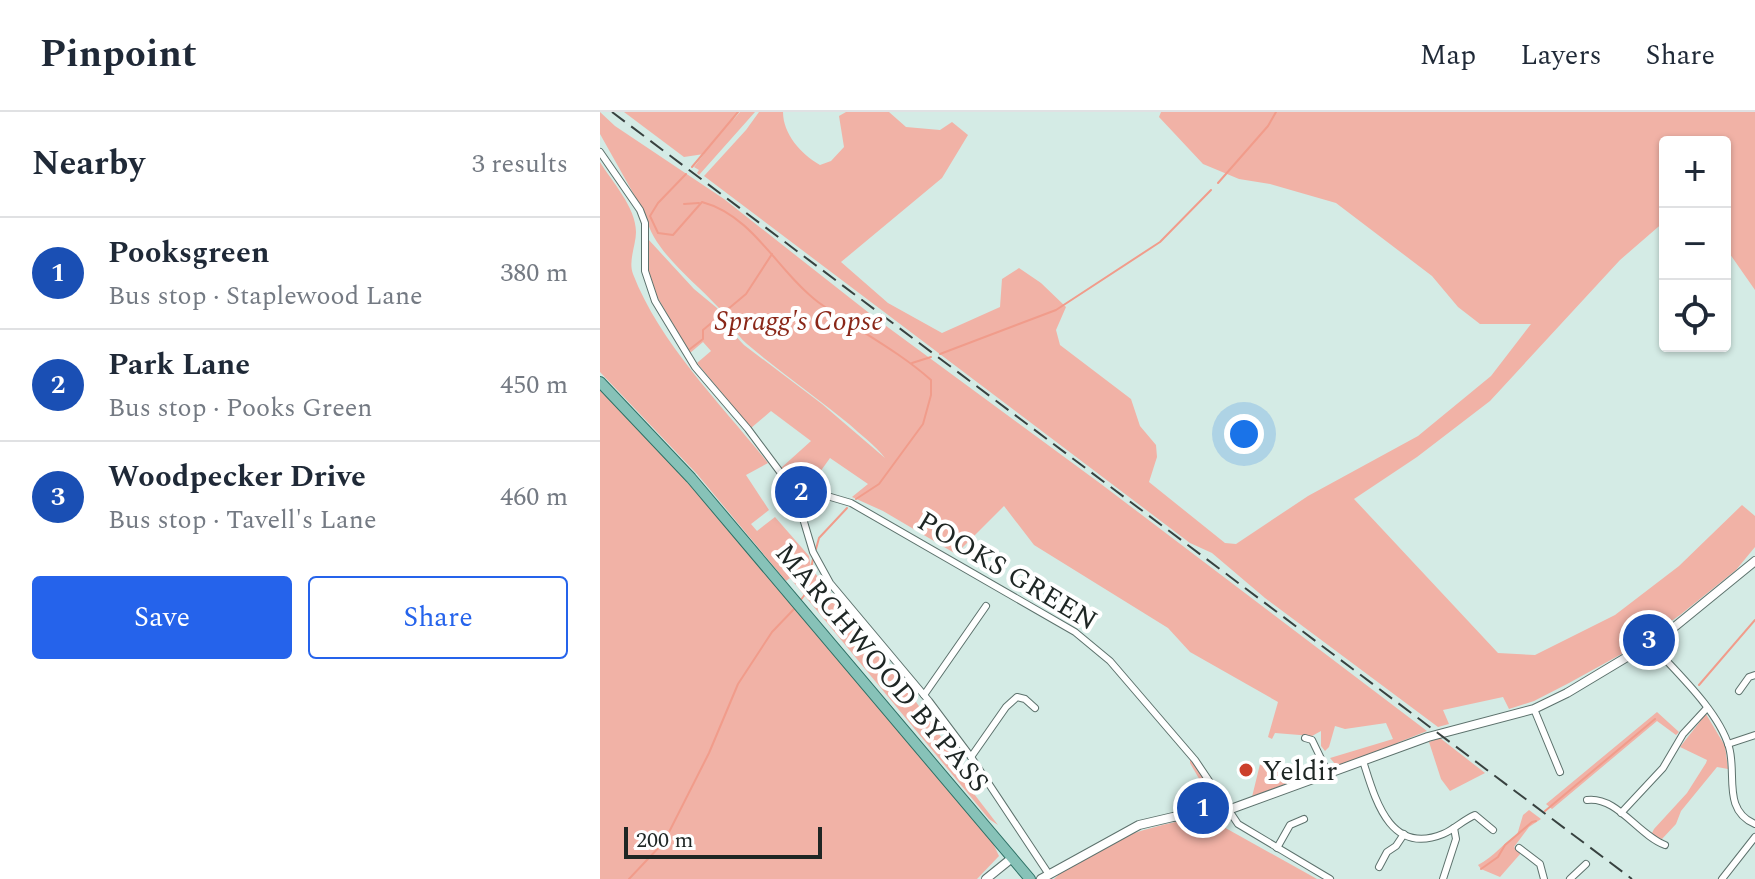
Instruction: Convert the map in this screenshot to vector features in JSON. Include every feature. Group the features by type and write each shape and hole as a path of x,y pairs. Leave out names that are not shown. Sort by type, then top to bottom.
{"main road":[{"name":"MARCHWOOD BYPASS","path":"600,382 691,478 1030,879"}],"street":[{"path":"600,152 640,210 645,223 645,271 655,301 695,367 793,485 816,560 830,583 924,695 971,757 1044,876 1139,825 1165,818 1228,810 1446,731 1534,709 1567,693 1650,643 1755,561"},
{"name":"POOKS GREEN","path":"793,485 851,503 1075,632 1110,661 1195,760 1228,810 1247,831 1330,879"},
{"path":"924,695 986,606"},
{"path":"1650,643 1707,708 1728,744 1735,805 1740,814 1755,824"},
{"path":"1739,691 1749,677 1755,675"},
{"path":"971,757 1006,707 1017,697 1025,699 1035,708"},
{"path":"1621,813 1663,768 1683,734 1707,708"},
{"path":"1534,709 1560,772"},
{"path":"1728,744 1755,735"},
{"path":"1305,738 1315,744 1328,773"},
{"path":"1363,761 1382,815 1391,826 1404,834 1429,837 1454,828 1475,815 1493,830"},
{"path":"1587,800 1598,800 1621,813 1654,841 1665,845"},
{"path":"1277,848 1290,825 1304,819"},
{"path":"1443,879 1456,839 1454,828"},
{"path":"1379,867 1387,852 1398,844 1404,834"},
{"path":"1722,879 1755,837"},
{"path":"1519,848 1540,864 1544,879"},
{"path":"986,879 1012,858"},
{"path":"1570,879 1586,864"}],"green space":[{"name":"Spragg's Copse","path":"600,112 615,126 724,199 878,320 1427,731 1397,745 1335,764 1330,758 1393,739 1386,723 1345,729 1335,726 1325,751 1321,746 1321,731 1312,736 1275,733 1272,739 1268,737 1278,702 1190,652 1168,628 1034,545 1004,506 956,554 883,511 852,497 868,484 830,458 810,486 791,480 781,468 811,441 771,411 751,428 697,363 711,351 703,342 690,353 652,288 647,268 648,239 694,289 717,308 729,329 744,345 822,404 885,458 849,424 747,344 721,310 665,253 600,134"},
{"path":"624,112 738,112 733,120 740,112 755,112 699,175 699,170 694,167 704,154 684,157"},
{"path":"759,112 783,112 786,128 794,143 820,165 831,161 844,147 839,116 846,112 889,112 906,127 940,130 952,122 968,135 942,178 841,262 888,303 942,333 1000,307 1002,279 1019,268 1041,283 1066,307 1056,330 1060,345 1131,399 1140,426 1156,445 1157,457 1149,482 1225,543 1236,544 1308,496 1418,436 1491,376 1531,324 1480,324 1458,307 1432,276 1336,203 1270,184 1239,179 1203,164 1159,117 1161,112 1755,112 1755,290 1731,256 1731,136 1659,136 1659,226 1620,260 1490,401 1417,457 1354,499 1498,653 1535,655 1615,615 1679,566 1742,505 1755,516 1755,547 1736,570 1636,646 1534,701 1509,709 1503,697 1443,710 1449,724 1438,727 1265,598 1212,553 1190,543 704,176"},
{"path":"600,162 632,213 636,232 632,269 645,300 693,373 768,463 746,475 769,510 751,524 757,531 775,517 809,556 811,568 916,702 964,769 968,786 998,825 989,819 790,578 786,581 697,474 600,372"},
{"path":"600,387 715,513 991,839 999,856 977,879 600,879"},
{"path":"1657,712 1679,732 1676,735 1657,721 1552,809 1546,804"},
{"path":"1706,714 1725,746 1728,769 1717,767 1662,839 1651,835 1687,793 1706,763 1707,760 1680,747"},
{"path":"1440,738 1485,773 1450,791 1441,779 1429,742"},
{"path":"1190,758 1216,794 1219,801 1216,807 1198,808 1205,789"},
{"path":"1261,760 1284,768 1319,767 1318,771 1252,797"},
{"path":"1529,810 1541,819 1529,827 1514,847 1521,853 1500,877 1481,869 1478,865 1517,835 1523,815"},
{"path":"1204,816 1317,879 1054,879 1086,854 1104,845 1144,830"}],"waterway":[{"path":"692,167 738,112"},
{"path":"1218,183 1268,126 1276,112"},
{"path":"686,174 650,216 658,233 673,235 702,202 720,209 751,232 818,302 931,380 931,395 923,424 879,484 856,499"},
{"path":"940,354 1056,310 1160,242 1211,190"},
{"path":"684,204 699,203"},
{"path":"690,349 703,339 703,330 746,294 772,254"},
{"path":"912,363 931,357"},
{"path":"816,549 819,538 847,508"},
{"path":"800,601 806,593 813,559"},
{"path":"629,879 664,842 709,753 738,684 772,632 796,607"},
{"path":"1699,685 1755,620"},
{"path":"1545,811 1655,719"},
{"path":"1481,869 1536,821"}],"railway":[{"path":"612,112 1632,879"}],"place":[{"name":"Park Lane","path":"801,492"},
{"name":"Woodpecker Drive","path":"1649,640"},
{"name":"Yeldir","path":"1246,770"},
{"name":"Pooksgreen","path":"1203,808"}]}
